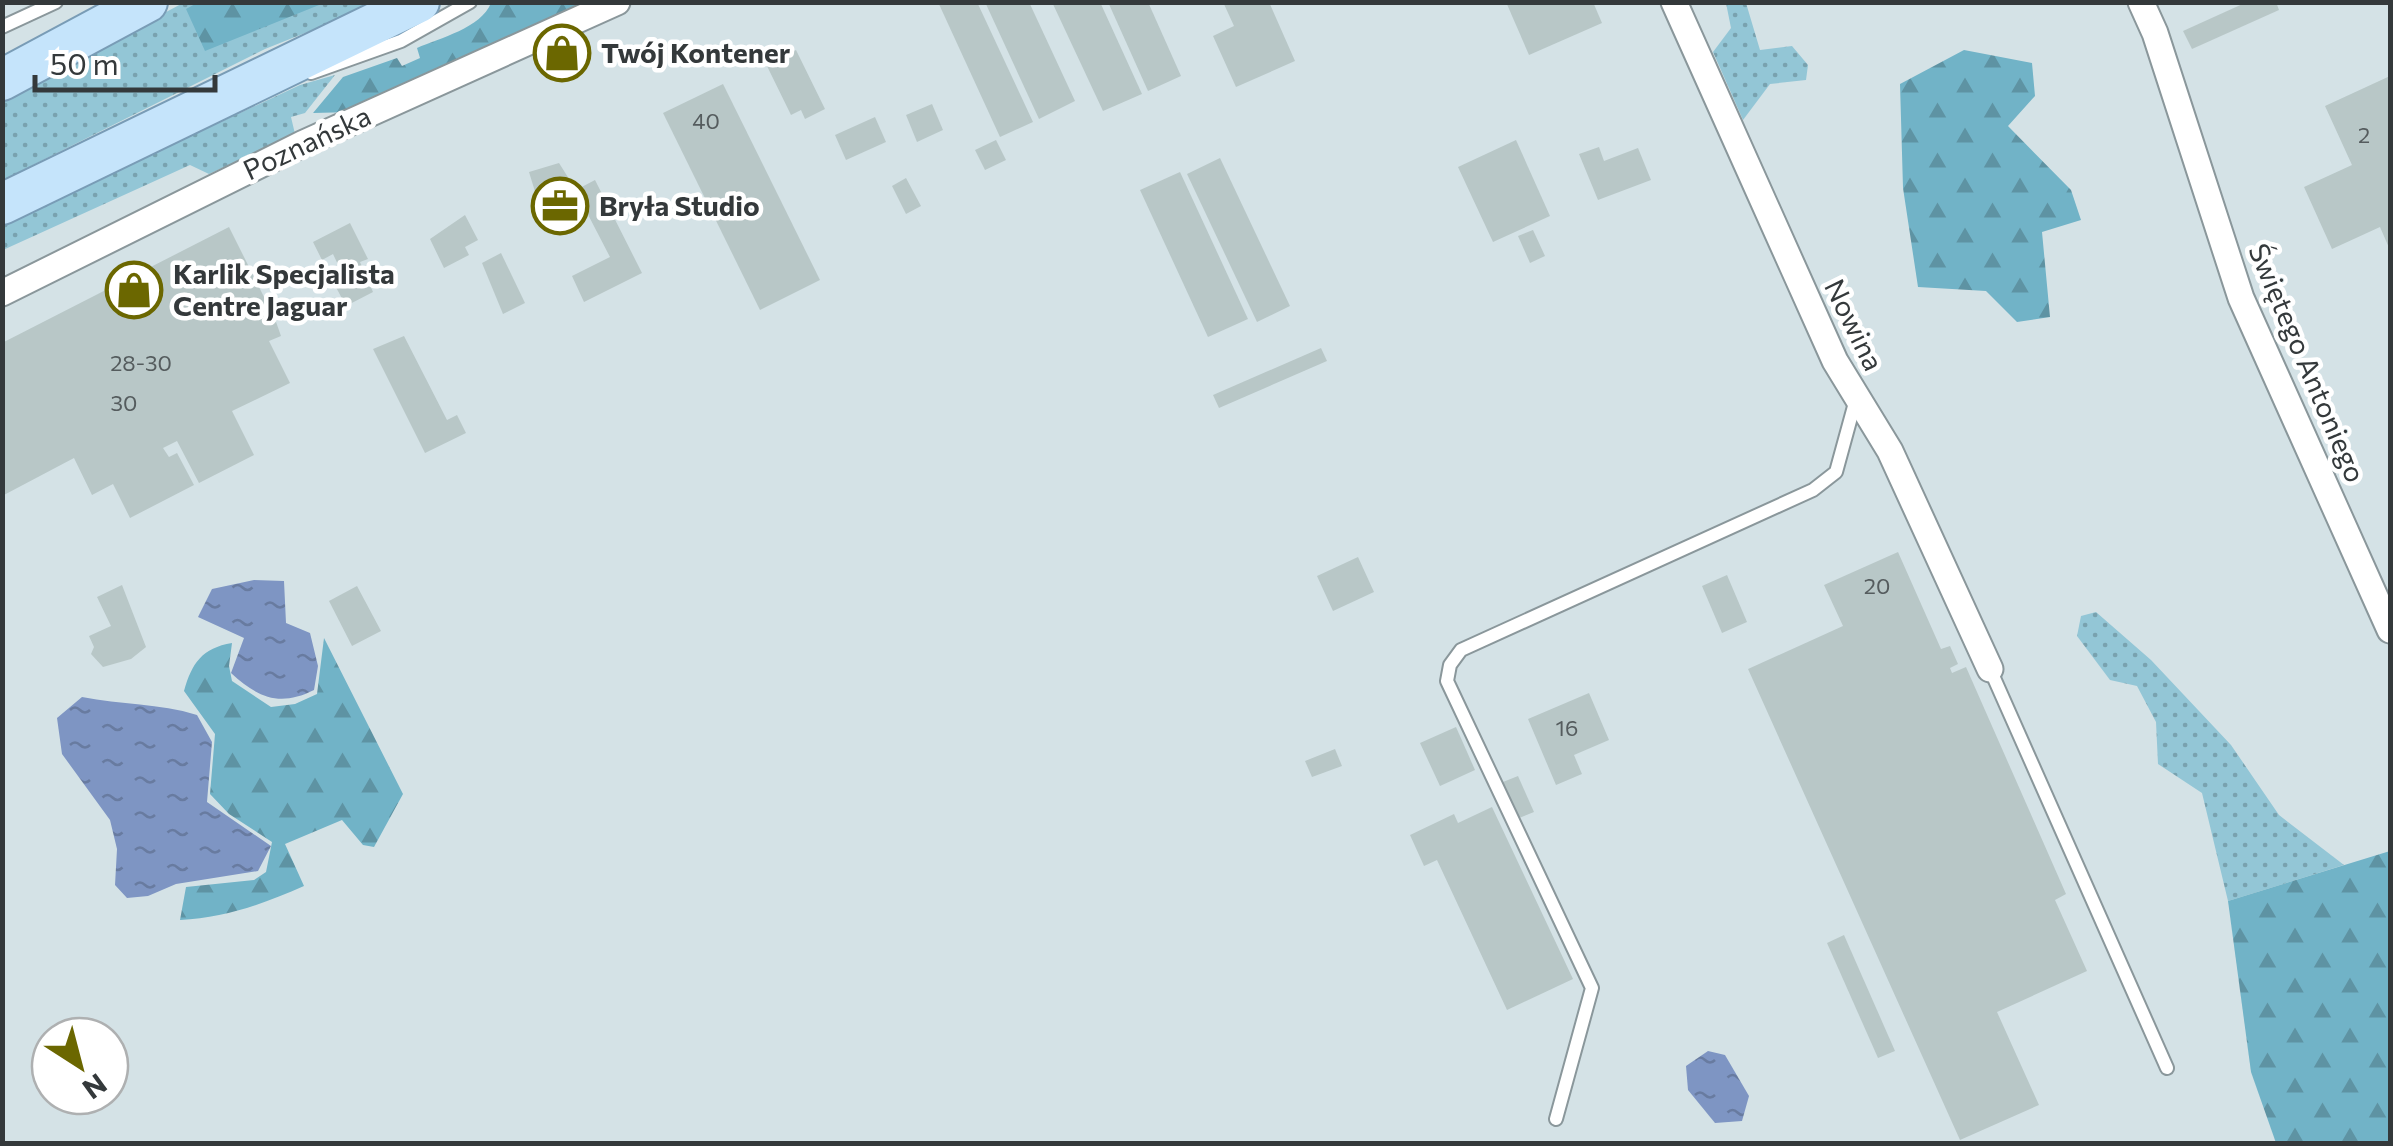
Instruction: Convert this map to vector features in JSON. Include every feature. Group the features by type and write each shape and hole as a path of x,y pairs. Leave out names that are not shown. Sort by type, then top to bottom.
{"main road":[{"path":"2,80 147,2"},
{"path":"2,204 419,2"}],"street":[{"name":"Poznańska","path":"2,292 302,144 617,2"},
{"name":"Nowina","path":"1674,2 1834,361 1890,451 1990,669"},
{"name":"Świętego Antoniego","path":"2141,2 2241,298 2390,630"}],"lane":[{"path":"2,28 56,2"},
{"path":"232,94 341,65 401,40 470,2"},
{"path":"1556,1118 1592,988 1446,681 1450,665 1461,650 1812,490 1836,472 1856,397"},
{"path":"1990,669 2167,1068"}],"shaded area":[{"path":"183,3 380,3 265,49 3,180 3,99"},
{"path":"1726,3 1746,3 1760,50 1792,46 1808,65 1806,80 1770,84 1743,120 1713,52 1731,28"},
{"path":"335,75 305,113 291,117 295,134 209,174 190,165 3,250 2,224 300,85"},
{"path":"2096,612 2151,660 2231,745 2279,815 2344,865 2228,901 2202,793 2158,764 2156,722 2137,686 2110,680 2077,636 2081,616"}],"green space":[{"path":"197,3 324,3 205,51 186,9"},
{"path":"491,3 595,3 353,112 313,113 343,77 397,58 402,66 420,58 417,48 469,26"},
{"path":"1964,50 2032,63 2035,96 2008,126 2071,190 2081,220 2042,232 2050,317 2017,322 1986,291 1918,287 1903,188 1900,84"},
{"path":"324,638 403,794 374,847 363,845 342,820 285,844 304,886 244,909 180,920 186,887 254,880 266,872 272,842 229,814 210,794 215,734 184,691 191,672 206,653 232,643 232,681 271,707 295,704 317,694"},
{"path":"2390,851 2390,1143 2276,1143 2251,1072 2228,901"}],"water":[{"path":"254,580 284,581 286,623 310,633 318,666 314,690 280,699 251,689 231,673 244,638 198,617 212,589"},
{"path":"82,697 197,715 212,742 207,802 271,846 258,871 176,884 148,896 127,898 115,885 117,849 110,820 62,754 57,718"},
{"path":"1708,1051 1725,1055 1749,1096 1742,1121 1715,1123 1688,1090 1686,1066"}],"building":[{"path":"938,2 977,2 1033,122 1000,137"},
{"path":"985,2 1029,2 1075,101 1039,119"},
{"path":"1052,2 1100,2 1142,94 1103,111"},
{"path":"1108,2 1148,2 1181,76 1148,91"},
{"path":"1223,2 1269,2 1295,61 1236,87 1213,36 1234,26"},
{"path":"1506,2 1593,2 1602,23 1529,55"},
{"path":"2247,2 2276,2 2279,10 2192,49 2183,31"},
{"path":"796,50 825,109 805,119 801,110 791,115 766,64"},
{"path":"2390,76 2390,250 2380,227 2332,249 2304,187 2352,165 2325,106"},
{"path":"723,84 820,280 760,310 663,113"},
{"path":"932,104 943,130 917,142 906,115"},
{"path":"875,117 886,142 846,160 835,135"},
{"path":"996,140 1006,160 985,170 975,150"},
{"path":"1516,140 1550,216 1493,242 1458,167"},
{"path":"1599,147 1604,161 1638,148 1651,180 1598,200 1579,154"},
{"path":"1220,158 1290,306 1257,322 1187,174"},
{"path":"559,163 576,190 595,180 642,273 584,302 572,276 610,257 583,205 547,224 532,200 537,198 529,172"},
{"path":"1180,172 1248,319 1208,337 1140,190"},
{"path":"906,178 921,206 906,214 892,186"},
{"path":"465,215 478,240 465,247 469,255 444,268 430,239"},
{"path":"350,223 368,259 360,262 373,292 346,306 330,276 341,271 333,254 322,260 313,242"},
{"path":"229,227 275,319 281,336 269,341 290,383 232,411 254,455 199,483 177,441 163,448 169,457 177,453 194,485 130,518 113,484 92,495 74,458 2,496 2,343"},
{"path":"1533,230 1545,256 1530,263 1518,236"},
{"path":"501,253 525,303 503,314 482,263"},
{"path":"404,336 447,420 457,415 466,433 425,453 373,349"},
{"path":"1321,348 1327,361 1219,408 1213,395"},
{"path":"1898,552 1941,649 1950,646 1958,664 1950,668 1952,673 1966,667 2066,894 2055,900 2087,971 1997,1012 2039,1105 1960,1140 1748,669 1843,626 1824,585"},
{"path":"1358,557 1374,592 1333,611 1317,576"},
{"path":"1727,575 1747,622 1722,633 1702,586"},
{"path":"122,585 146,647 131,659 103,667 91,654 94,647 89,636 111,626 97,597"},
{"path":"357,586 381,631 352,646 329,601"},
{"path":"1589,693 1609,740 1574,755 1582,774 1556,785 1528,719"},
{"path":"1456,727 1475,770 1440,786 1420,743"},
{"path":"1335,749 1342,766 1312,777 1305,761"},
{"path":"1518,776 1534,812 1519,818 1503,782"},
{"path":"1492,807 1573,979 1507,1010 1437,860 1424,866 1410,835 1454,814 1458,823"},
{"path":"1844,935 1895,1051 1878,1058 1827,943"}],"place":[{"name":"Twój Kontener","path":"562,53"},
{"name":"Bryła Studio","path":"560,206"},
{"name":"Karlik Specjalista Centre Jaguar","path":"134,290"}]}
